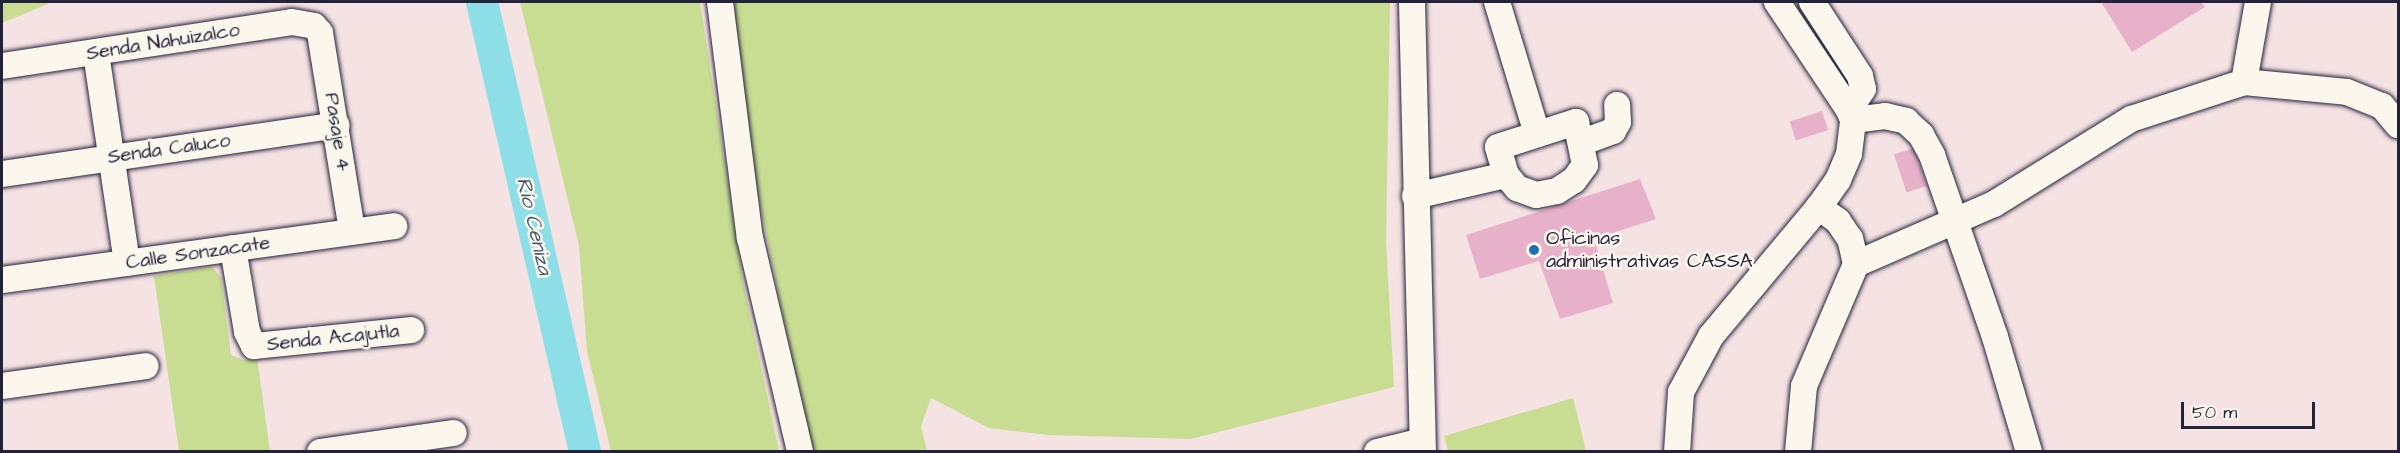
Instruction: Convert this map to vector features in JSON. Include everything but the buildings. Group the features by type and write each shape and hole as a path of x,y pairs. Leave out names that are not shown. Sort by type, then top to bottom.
{"street":[{"path":"720,2 750,238 800,452"},
{"path":"1377,452 1422,446 1412,2"},
{"path":"1497,2 1537,134"},
{"path":"1777,2 1851,115"},
{"path":"1677,452 1681,392 1711,336 1819,207 1838,180 1849,154 1851,115 1863,89 1860,76 1812,2"},
{"path":"2244,82 2258,2"},
{"name":"Senda Nahuizalco","path":"2,66 292,22 305,22 320,33"},
{"name":"Pasaje 4","path":"320,33 352,231"},
{"path":"96,53 127,263"},
{"path":"1856,264 1956,223 1995,204 2131,119 2244,82 2347,92 2382,106 2398,125"},
{"path":"1583,142 1613,132 1618,122 1617,105"},
{"path":"1851,115 1885,116 1906,121 1921,135 1956,223 2029,452"},
{"path":"1576,122 1583,142 1584,165 1574,180 1557,190 1536,195 1518,188 1506,175 1498,147 1537,134 1576,122"},
{"name":"Senda Caluco","path":"2,174 336,125"},
{"path":"1415,196 1506,175"},
{"path":"1798,452 1804,386 1856,264 1850,239 1838,221 1819,207"},
{"name":"Calle Sonzacate","path":"2,280 394,226"},
{"name":"Senda Acajutla","path":"233,248 247,332 254,346 411,330"},
{"path":"2,386 146,366"},
{"path":"323,451 454,433"}],"green space":[{"path":"2,2 47,2 48,4 2,23"},
{"path":"520,2 700,2 744,287 779,451 611,451 587,351 579,246"},
{"path":"731,2 1390,2 1386,241 1394,387 1191,439 1049,435 989,428 931,398 921,426 927,451 811,451 754,176"},
{"path":"212,267 221,277 231,355 243,360 257,358 270,451 179,451 154,276"},
{"path":"1573,398 1586,451 1448,451 1444,436"}],"waterway":[{"name":"Río Ceniza","path":"482,2 585,452"}],"place":[{"name":"Oficinas administrativas CASSA","path":"1534,250"}]}
